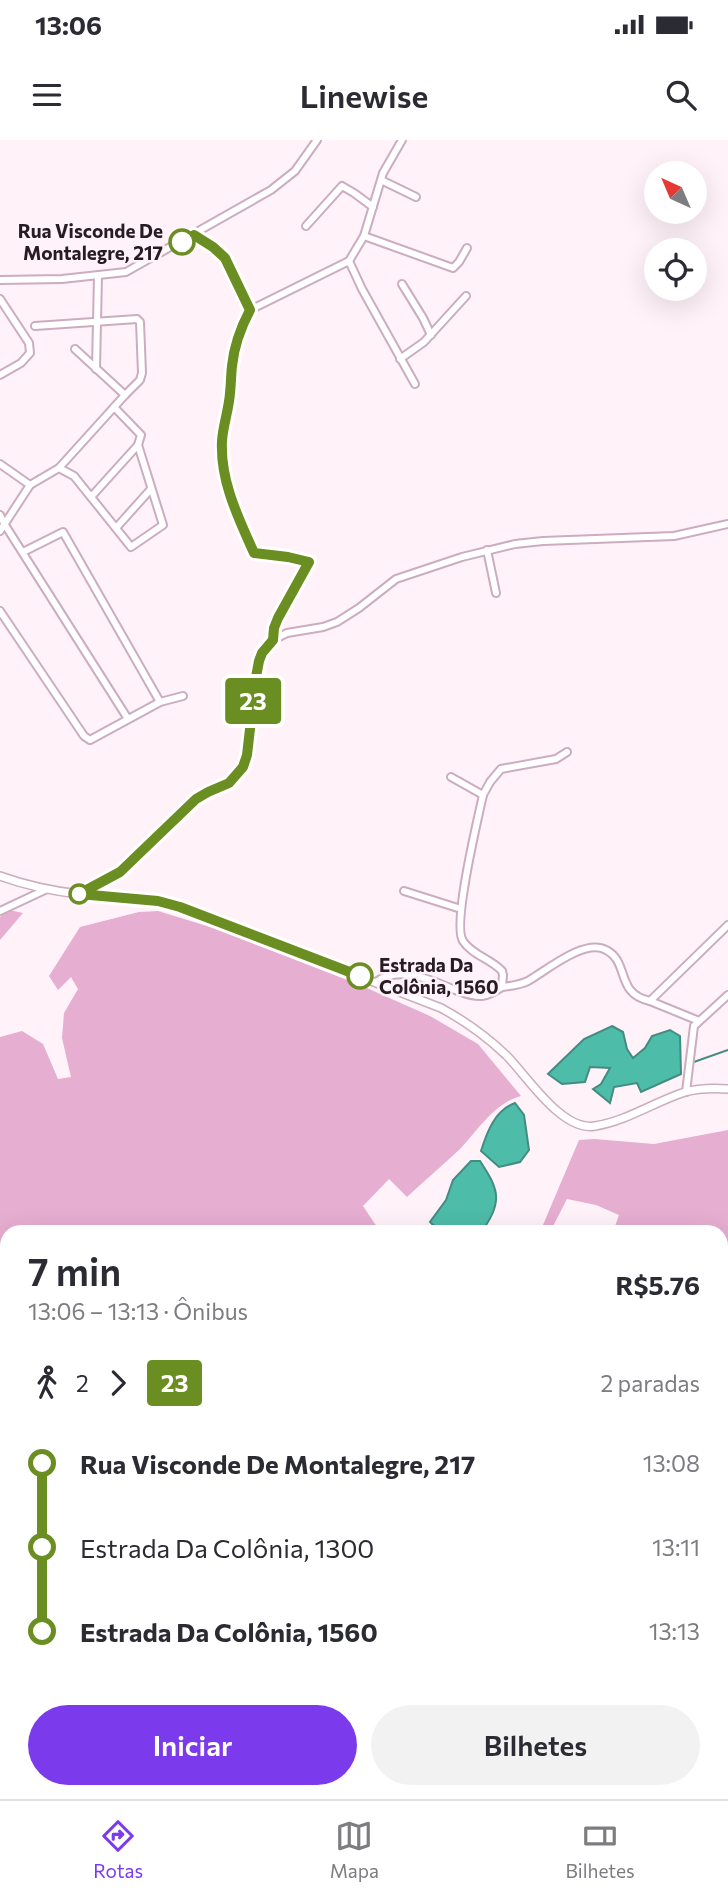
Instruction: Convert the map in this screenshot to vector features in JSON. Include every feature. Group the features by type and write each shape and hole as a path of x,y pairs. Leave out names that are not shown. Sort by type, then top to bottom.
{"main road":[{"path":"0,876 47,889 158,901 180,907 441,1008 483,1034 558,1112 579,1126 592,1127 616,1121 686,1092 728,1089"}],"street":[{"path":"0,280 49,279 126,272 258,199 283,182 299,167 317,140"},
{"path":"273,640 278,618 309,562 254,553 229,492 222,457 223,430 230,398 235,344 250,310 349,261 364,236 388,161 402,140"},
{"path":"381,180 416,197"},
{"path":"306,226 342,186 373,208"},
{"path":"194,235 225,258 250,310"},
{"path":"364,236 453,268 467,248"},
{"path":"349,261 415,384"},
{"path":"96,369 97,275"},
{"path":"402,284 431,335"},
{"path":"400,359 431,335 466,296"},
{"path":"0,299 29,343 30,352 21,363 0,375"},
{"path":"2,528 30,485 59,468 140,380 142,373 140,322 137,319 35,326"},
{"path":"75,349 125,395"},
{"path":"91,497 138,444 141,435 114,407"},
{"path":"59,468 74,476 131,547 163,525 138,444"},
{"path":"1,467 30,485"},
{"path":"116,528 152,489"},
{"path":"0,515 2,528 23,552 128,719"},
{"path":"79,894 120,872 196,799 234,780 247,755 259,661 273,640 295,631 337,622 396,579 487,550 534,542 674,537 728,523"},
{"path":"23,552 63,532 160,702"},
{"path":"487,550 496,593"},
{"path":"0,611 84,736 90,740 160,702 183,696"},
{"path":"502,987 502,971 460,938 459,929 483,795 501,769 559,758 567,752"},
{"path":"451,777 483,795"},
{"path":"0,911 47,889"},
{"path":"404,891 461,909"},
{"path":"650,1001 728,925"},
{"path":"376,982 389,975 403,974 467,995 481,996 491,994 502,987 526,982 579,951 589,947 601,948 614,955 632,993 699,1021"},
{"path":"686,1092 694,1027 728,995"},
{"path":"716,1006 728,1007"}],"shaded area":[{"path":"9,910 23,913 0,940 0,917"},
{"path":"158,911 220,930 360,985 430,1016 478,1044 521,1096 495,1111 460,1149 407,1197 389,1179 363,1206 376,1225 0,1225 0,1037 22,1031 43,1044 58,1079 71,1077 62,1038 64,1013 78,989 71,977 58,990 49,976 80,927 139,912"},
{"path":"612,1026 623,1032 627,1049 633,1058 645,1048 652,1036 670,1030 680,1036 681,1074 641,1092 637,1083 614,1087 610,1103 593,1089 601,1084 610,1068 590,1067 585,1082 562,1084 548,1074 584,1039"},
{"path":"515,1103 524,1115 529,1150 520,1162 499,1167 481,1151 497,1116"},
{"path":"728,1130 728,1225 615,1225 619,1215 596,1205 567,1199 554,1225 543,1225 579,1140 654,1144"},
{"path":"471,1161 480,1161 491,1178 496,1194 494,1209 486,1225 433,1225 430,1222 446,1200 453,1180"}],"waterway":[{"path":"691,1063 728,1050"}],"bus line":[{"name":"23","path":"182,242 194,235 225,258 250,310 235,344 230,398 222,441 225,475 234,507 254,553 309,562 278,618 273,640 259,661 247,755 241,770 234,780 196,799 120,872 79,894 158,901 180,907 360,976"}],"place":[{"name":"Rua Visconde De Montalegre, 217","path":"182,242"},
{"name":"Estrada Da Colônia, 1560","path":"360,976"}]}
